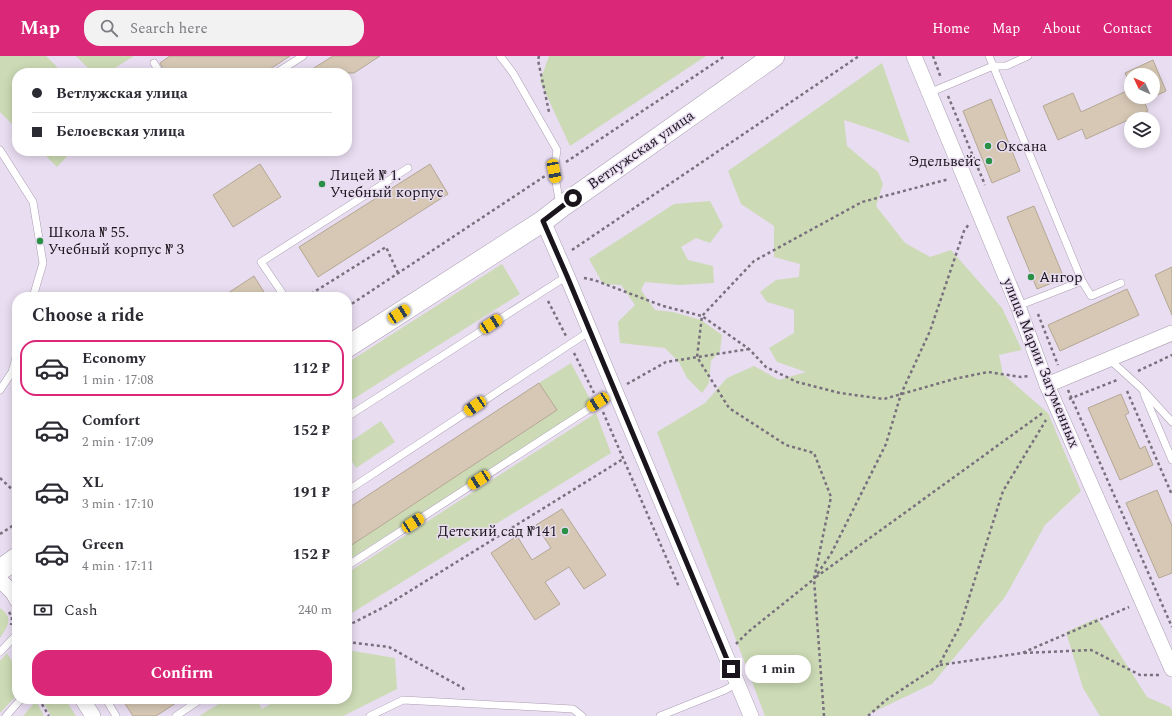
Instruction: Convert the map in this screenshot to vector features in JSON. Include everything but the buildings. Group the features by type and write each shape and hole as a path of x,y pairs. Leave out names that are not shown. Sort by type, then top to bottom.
{"main road":[{"name":"Ветлужская улица","path":"352,344 543,221 774,56"},
{"path":"0,570 12,562"}],"street":[{"name":"улица Марии Загуменных","path":"914,56 1018,306 1045,380 1142,601 1169,672"},
{"path":"543,221 560,258 751,716"},
{"path":"1045,380 1064,378 1172,333"},
{"path":"0,580 12,593"},
{"path":"86,704 94,716"}],"lane":[{"path":"284,68 303,56"},
{"path":"500,56 513,73 557,150 554,171 561,207"},
{"path":"990,56 1082,281 1091,296 1121,283"},
{"path":"929,93 993,66 1006,66 1028,56"},
{"path":"154,63 157,68"},
{"path":"0,150 33,202 43,263 34,292"},
{"path":"282,292 261,262 408,168"},
{"path":"352,414 567,276"},
{"path":"1018,306 1082,281"},
{"path":"352,488 590,331"},
{"path":"1109,359 1142,388 1172,422"},
{"path":"0,390 12,372"},
{"path":"1142,388 1172,460"},
{"path":"352,563 615,392"},
{"path":"0,652 12,639"},
{"path":"660,716 725,690 737,683"},
{"path":"370,716 403,700 573,709 582,716"},
{"path":"6,716 17,704"},
{"path":"109,704 116,716"},
{"path":"176,716 194,704"}],"path":[{"path":"539,56 538,60 549,112"},
{"path":"352,304 554,171 725,56"},
{"path":"560,258 859,56"},
{"path":"933,56 987,190"},
{"path":"824,716 814,579 831,497 814,453 786,445 729,408 697,357 702,316 754,261 862,202 963,175"},
{"path":"814,579 832,552 886,444 901,394 930,331 964,231 979,212"},
{"path":"314,292 386,247 398,273"},
{"path":"567,276 594,280 663,306 702,316 749,348 766,367 797,382 840,393 884,398 954,379 988,372 1045,380 1059,367 1033,300"},
{"path":"543,291 598,402 680,589"},
{"path":"615,392 666,362 749,348"},
{"path":"1064,378 1071,398 1172,627"},
{"path":"1124,385 1172,495"},
{"path":"725,655 748,632 814,579 1056,404"},
{"path":"940,665 960,626 1004,491 1056,404"},
{"path":"352,623 384,607 623,459"},
{"path":"0,478 12,489"},
{"path":"0,534 12,526"},
{"path":"1022,653 1142,601"},
{"path":"352,643 389,647 463,688 465,703"},
{"path":"868,716 886,700 940,665 1022,653 1091,650 1140,676 1169,672"},
{"path":"42,704 49,716"}],"green space":[{"path":"0,56 46,56 58,68 12,68 12,124 0,112"},
{"path":"76,56 134,56 115,68 88,68"},
{"path":"549,56 706,56 570,146 540,81"},
{"path":"882,63 910,143 844,120 847,146 878,172 883,184 876,206 905,243 930,257 951,250 1002,308 1022,350 999,355 1003,374 1048,413 1081,491 1045,525 1005,597 932,684 865,716 765,716 657,432 705,403 727,378 754,366 779,380 806,372 777,362 769,348 794,333 794,310 767,302 760,292 776,280 799,277 800,264 774,257 774,226 741,204 728,171"},
{"path":"46,156 67,156 57,167"},
{"path":"710,201 723,226 710,243 696,238 681,247 688,260 713,266 714,283 679,285 645,282 641,290 655,310 673,312 701,320 722,335 720,351 711,361 709,383 702,393 687,378 679,362 665,348 620,343 618,322 635,305 621,285 603,284 589,259 674,204"},
{"path":"502,264 520,294 352,400 352,360"},
{"path":"571,363 592,403 352,558 352,545 557,410 539,383"},
{"path":"596,413 611,453 352,613 352,570"},
{"path":"381,421 395,442 356,468 352,462 352,441"},
{"path":"0,608 7,615 8,622 0,638"},
{"path":"1097,618 1147,697 1170,707 1172,716 1100,716 1083,688 1066,632"},
{"path":"352,651 395,658 397,689 343,716 199,716 219,704 259,704 262,709 270,704 352,704"},
{"path":"7,653 12,662 12,700 0,713 0,661"},
{"path":"33,704 38,704 44,716 23,716"},
{"path":"45,704 68,704 76,716 51,716"}],"place":[{"name":"Оксана","path":"988,146"},
{"name":"Эдельвейс","path":"989,161"},
{"name":"Лицей № 1. Учебный корпус","path":"322,184"},
{"name":"Школа № 55. Учебный корпус № 3","path":"40,241"},
{"name":"Ангор","path":"1031,277"},
{"name":"Детский сад №141","path":"565,531"}],"route":[{"path":"573,198 543,221 731,669"}]}
